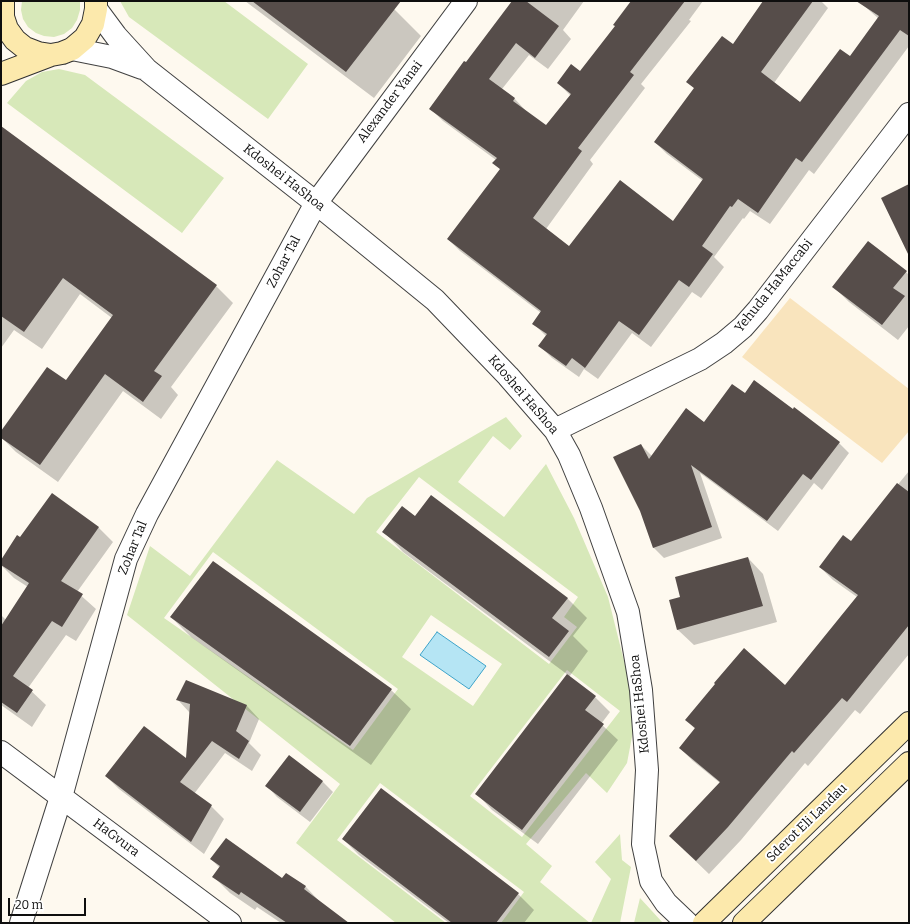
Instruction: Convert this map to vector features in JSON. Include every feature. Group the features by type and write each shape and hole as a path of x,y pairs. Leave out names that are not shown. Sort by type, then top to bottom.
{"street":[{"name":"Alexander Yanai","path":"316,203 466,1"},
{"path":"2,4 3,16 7,29 15,40 32,51 51,54 62,53 72,49 85,38 93,24 96,5"},
{"name":"Kdoshei HaShoa","path":"96,5 116,36 147,70 316,203 435,300 508,376 555,430 569,455 588,502 628,612 642,698 648,770 644,844 651,881 666,903 687,923"},
{"name":"Kdoshei HaShoa","path":"72,49 112,57 147,70"},
{"path":"1,74 51,54"},
{"name":"Yehuda HaMaccabi","path":"555,430 700,359 724,343 742,327 758,310 909,114"},
{"name":"Zohar Tal","path":"21,923 61,797 126,559 147,514 316,203"},
{"name":"Sderot Eli Landau","path":"704,923 909,723"},
{"name":"HaGvura","path":"1,752 230,923"},
{"path":"744,923 909,762"}],"green space":[{"path":"22,1 80,1 80,10 77,20 72,28 64,34 54,37 44,36 36,33 28,27 23,19 21,10"},
{"path":"120,1 224,1 308,64 268,119 129,17"},
{"path":"59,69 85,75 224,178 182,233 7,103 26,81 42,72"},
{"path":"506,417 522,436 510,450 493,436 458,482 504,517 546,464 574,518 608,597 627,673 635,721 627,763 607,793 586,773 526,844 552,866 540,882 590,923 501,923 524,892 380,783 337,840 446,923 396,923 296,843 340,784 127,615 150,546 190,576 277,460 354,514 367,498","holes":["419,477 578,597 564,617 577,627 549,664 376,532","213,552 398,689 353,750 164,618","431,615 502,664 473,706 402,657","567,670 620,711 522,837 470,796"]},
{"path":"620,834 622,860 631,867 620,923 591,923 611,879 595,862"},
{"path":"640,898 663,923 634,923"}],"sand":[{"path":"790,298 909,389 909,431 882,463 742,357"}],"water":[{"path":"437,632 486,666 469,689 420,655"}],"building":[{"path":"252,1 401,1 346,72"},
{"path":"512,1 526,1 559,26 535,58 516,43 489,79 515,98 513,101 546,125 571,94 557,83 571,64 580,71 615,26 613,25 631,1 685,1 630,72 634,75 578,148 582,151 533,218 569,246 620,180 673,221 703,179 654,142 694,88 686,82 722,36 733,44 763,1 813,1 761,72 800,102 840,49 850,56 879,16 856,1 909,1 909,36 900,30 802,162 796,158 758,213 738,199 732,207 730,206 702,246 713,254 689,287 679,280 639,335 619,321 585,368 572,358 566,366 538,346 547,334 532,324 541,311 447,239 500,169 492,163 497,158 429,109 464,61 466,62"},
{"path":"1,126 217,285 154,371 162,376 143,402 105,374 40,465 1,438 1,431 47,367 66,380 113,315 63,278 24,332 1,316"},
{"path":"909,184 909,256 881,198"},
{"path":"868,241 907,271 893,288 905,296 882,325 832,287"},
{"path":"754,380 793,409 794,407 840,442 811,480 803,474 767,521 691,465 712,527 653,548 640,511 613,457 641,444 649,459 686,408 704,422 732,384 745,393"},
{"path":"897,483 909,492 909,625 847,702 842,698 794,753 792,751 728,827 696,861 669,836 720,782 679,748 695,728 685,720 744,648 785,685 858,595 819,567 843,535 851,541"},
{"path":"52,493 99,527 61,581 83,594 62,627 52,621 13,676 33,690 17,713 1,702 1,626 29,583 1,565 1,560 17,535 20,537"},
{"path":"431,495 568,598 552,618 569,631 549,657 382,532 402,506 415,516"},
{"path":"748,557 763,606 677,630 669,600 680,597 675,577"},
{"path":"213,561 392,689 350,746 170,617"},
{"path":"567,674 596,696 585,710 604,724 522,830 475,794"},
{"path":"186,680 247,705 236,731 249,741 239,759 212,741 180,782 212,805 191,842 105,776 144,726 186,758 190,704 176,700"},
{"path":"289,755 323,781 300,812 265,786"},
{"path":"381,788 519,893 496,923 452,923 342,839"},
{"path":"226,838 282,878 286,873 306,886 304,889 349,923 287,923 241,892 239,895 212,877 220,866 210,859"}]}
